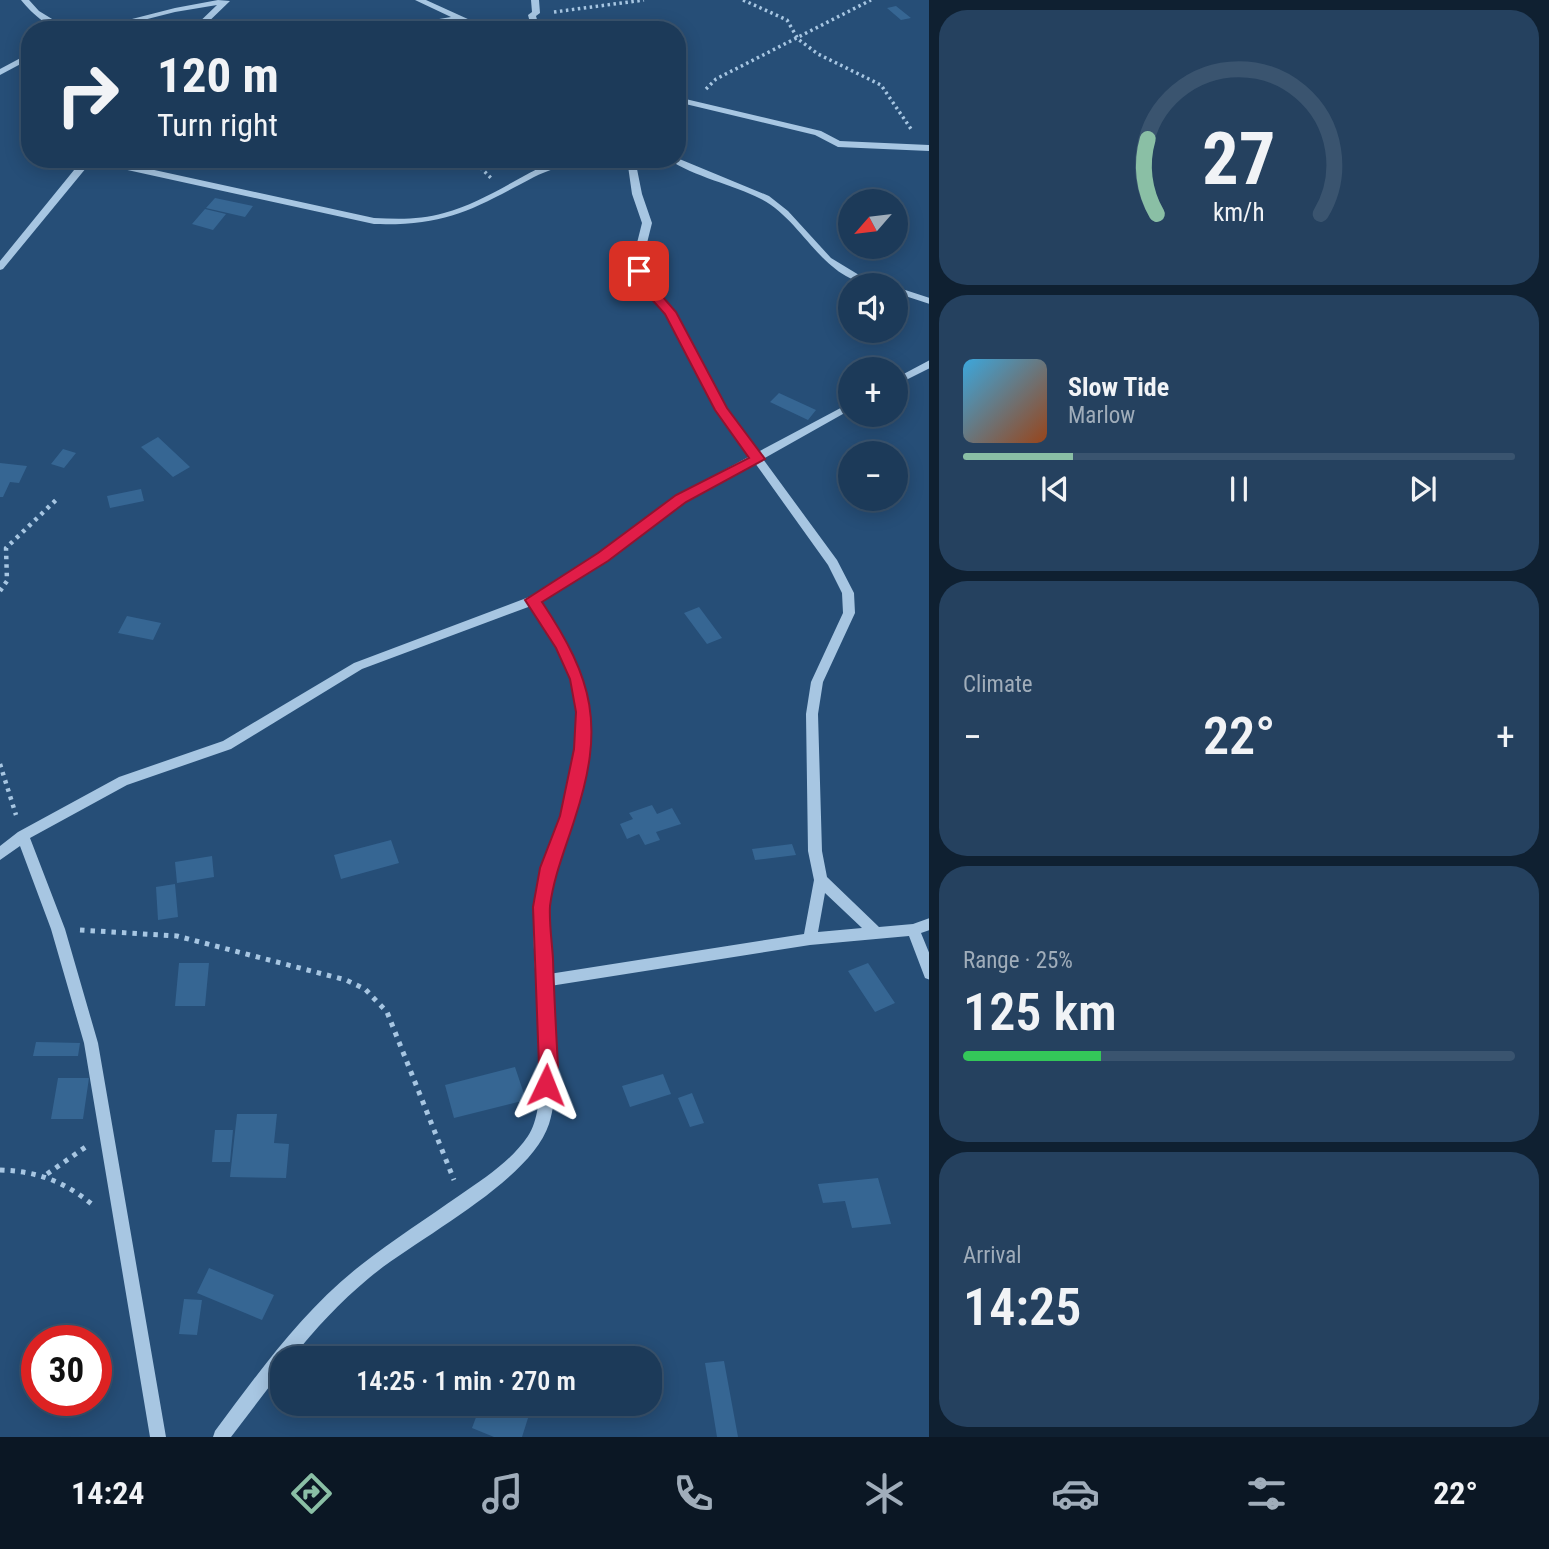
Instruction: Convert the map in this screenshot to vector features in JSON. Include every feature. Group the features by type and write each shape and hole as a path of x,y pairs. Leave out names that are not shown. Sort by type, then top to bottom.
{"street":[{"path":"25,0 37,13 50,21"},
{"path":"419,0 466,21"},
{"path":"534,21 532,15 536,13 535,0"},
{"path":"134,21 226,1"},
{"path":"205,21 226,1"},
{"path":"439,21 459,18"},
{"path":"0,73 21,60"},
{"path":"686,100 818,133 838,144 929,148"},
{"path":"686,165 766,198 785,213 828,260 848,273"},
{"path":"0,267 82,168"},
{"path":"132,168 374,220 402,222 462,211 543,168"},
{"path":"632,168 636,194 646,223 637,263 642,281 670,312 721,410 833,563 848,593 849,613 817,682 813,714 815,851 821,880 810,939"},
{"path":"908,294 929,301"},
{"path":"908,375 929,363"},
{"path":"0,853 23,836 122,781 227,746 358,666 533,600 603,557 681,499 838,413"},
{"path":"221,1437 291,1343 321,1312 364,1273 463,1203 527,1149 542,1123 548,1066 541,907 549,868 568,816 582,749 584,712 578,679 563,646 533,600"},
{"path":"23,836 58,929 91,1043 158,1437"},
{"path":"821,880 877,934"},
{"path":"543,981 810,939 913,930 929,924"},
{"path":"913,930 929,974"}],"path":[{"path":"532,15 644,0"},
{"path":"743,0 786,20 798,39 832,62 881,85 911,128 916,146"},
{"path":"692,101 716,79 871,0"},
{"path":"481,168 502,189"},
{"path":"0,591 7,581 6,548 58,498"},
{"path":"0,764 23,836"},
{"path":"58,929 177,936 219,944 335,977 366,989 387,1012 463,1203"},
{"path":"47,1174 107,1132"},
{"path":"0,1170 47,1174 79,1193 121,1230"}],"building":[{"path":"896,6 911,18 901,20 887,8"},
{"path":"215,198 253,206 245,217 206,208"},
{"path":"205,209 226,214 213,230 192,224"},
{"path":"779,393 816,410 808,420 770,402"},
{"path":"158,437 190,467 173,477 141,447"},
{"path":"63,449 76,453 64,468 51,464"},
{"path":"0,463 27,466 19,483 10,482 3,497 0,497"},
{"path":"141,489 144,501 110,508 107,496"},
{"path":"699,607 722,638 707,644 684,613"},
{"path":"127,616 161,623 153,640 118,633"},
{"path":"652,805 657,814 672,808 681,824 656,832 660,840 645,845 639,834 627,839 620,824 633,819 629,813"},
{"path":"391,840 399,863 341,879 334,855"},
{"path":"792,844 796,855 755,860 752,849"},
{"path":"212,856 214,877 177,883 175,862"},
{"path":"175,884 178,917 158,920 156,887"},
{"path":"179,963 209,963 205,1006 175,1006"},
{"path":"868,963 895,1003 875,1012 848,971"},
{"path":"36,1042 80,1043 78,1056 33,1056"},
{"path":"515,1067 526,1100 454,1118 445,1085"},
{"path":"663,1074 671,1094 630,1107 622,1086"},
{"path":"58,1078 89,1078 83,1119 51,1119"},
{"path":"692,1093 704,1123 690,1127 678,1098"},
{"path":"237,1114 277,1114 274,1143 289,1144 286,1178 230,1177"},
{"path":"215,1130 233,1130 230,1162 212,1162"},
{"path":"878,1178 891,1224 852,1228 845,1201 823,1203 818,1184"},
{"path":"209,1268 274,1295 262,1320 197,1293"},
{"path":"184,1299 202,1300 197,1335 179,1334"},
{"path":"724,1361 738,1437 717,1437 705,1363"},
{"path":"476,1416 528,1418 522,1437 494,1437 472,1428"}],"route":[{"path":"546,1085 548,1066 541,907 549,868 568,816 582,749 584,712 578,679 563,646 533,600 603,557 681,499 758,459 721,410 681,330 670,312 642,281 639,271"}]}
